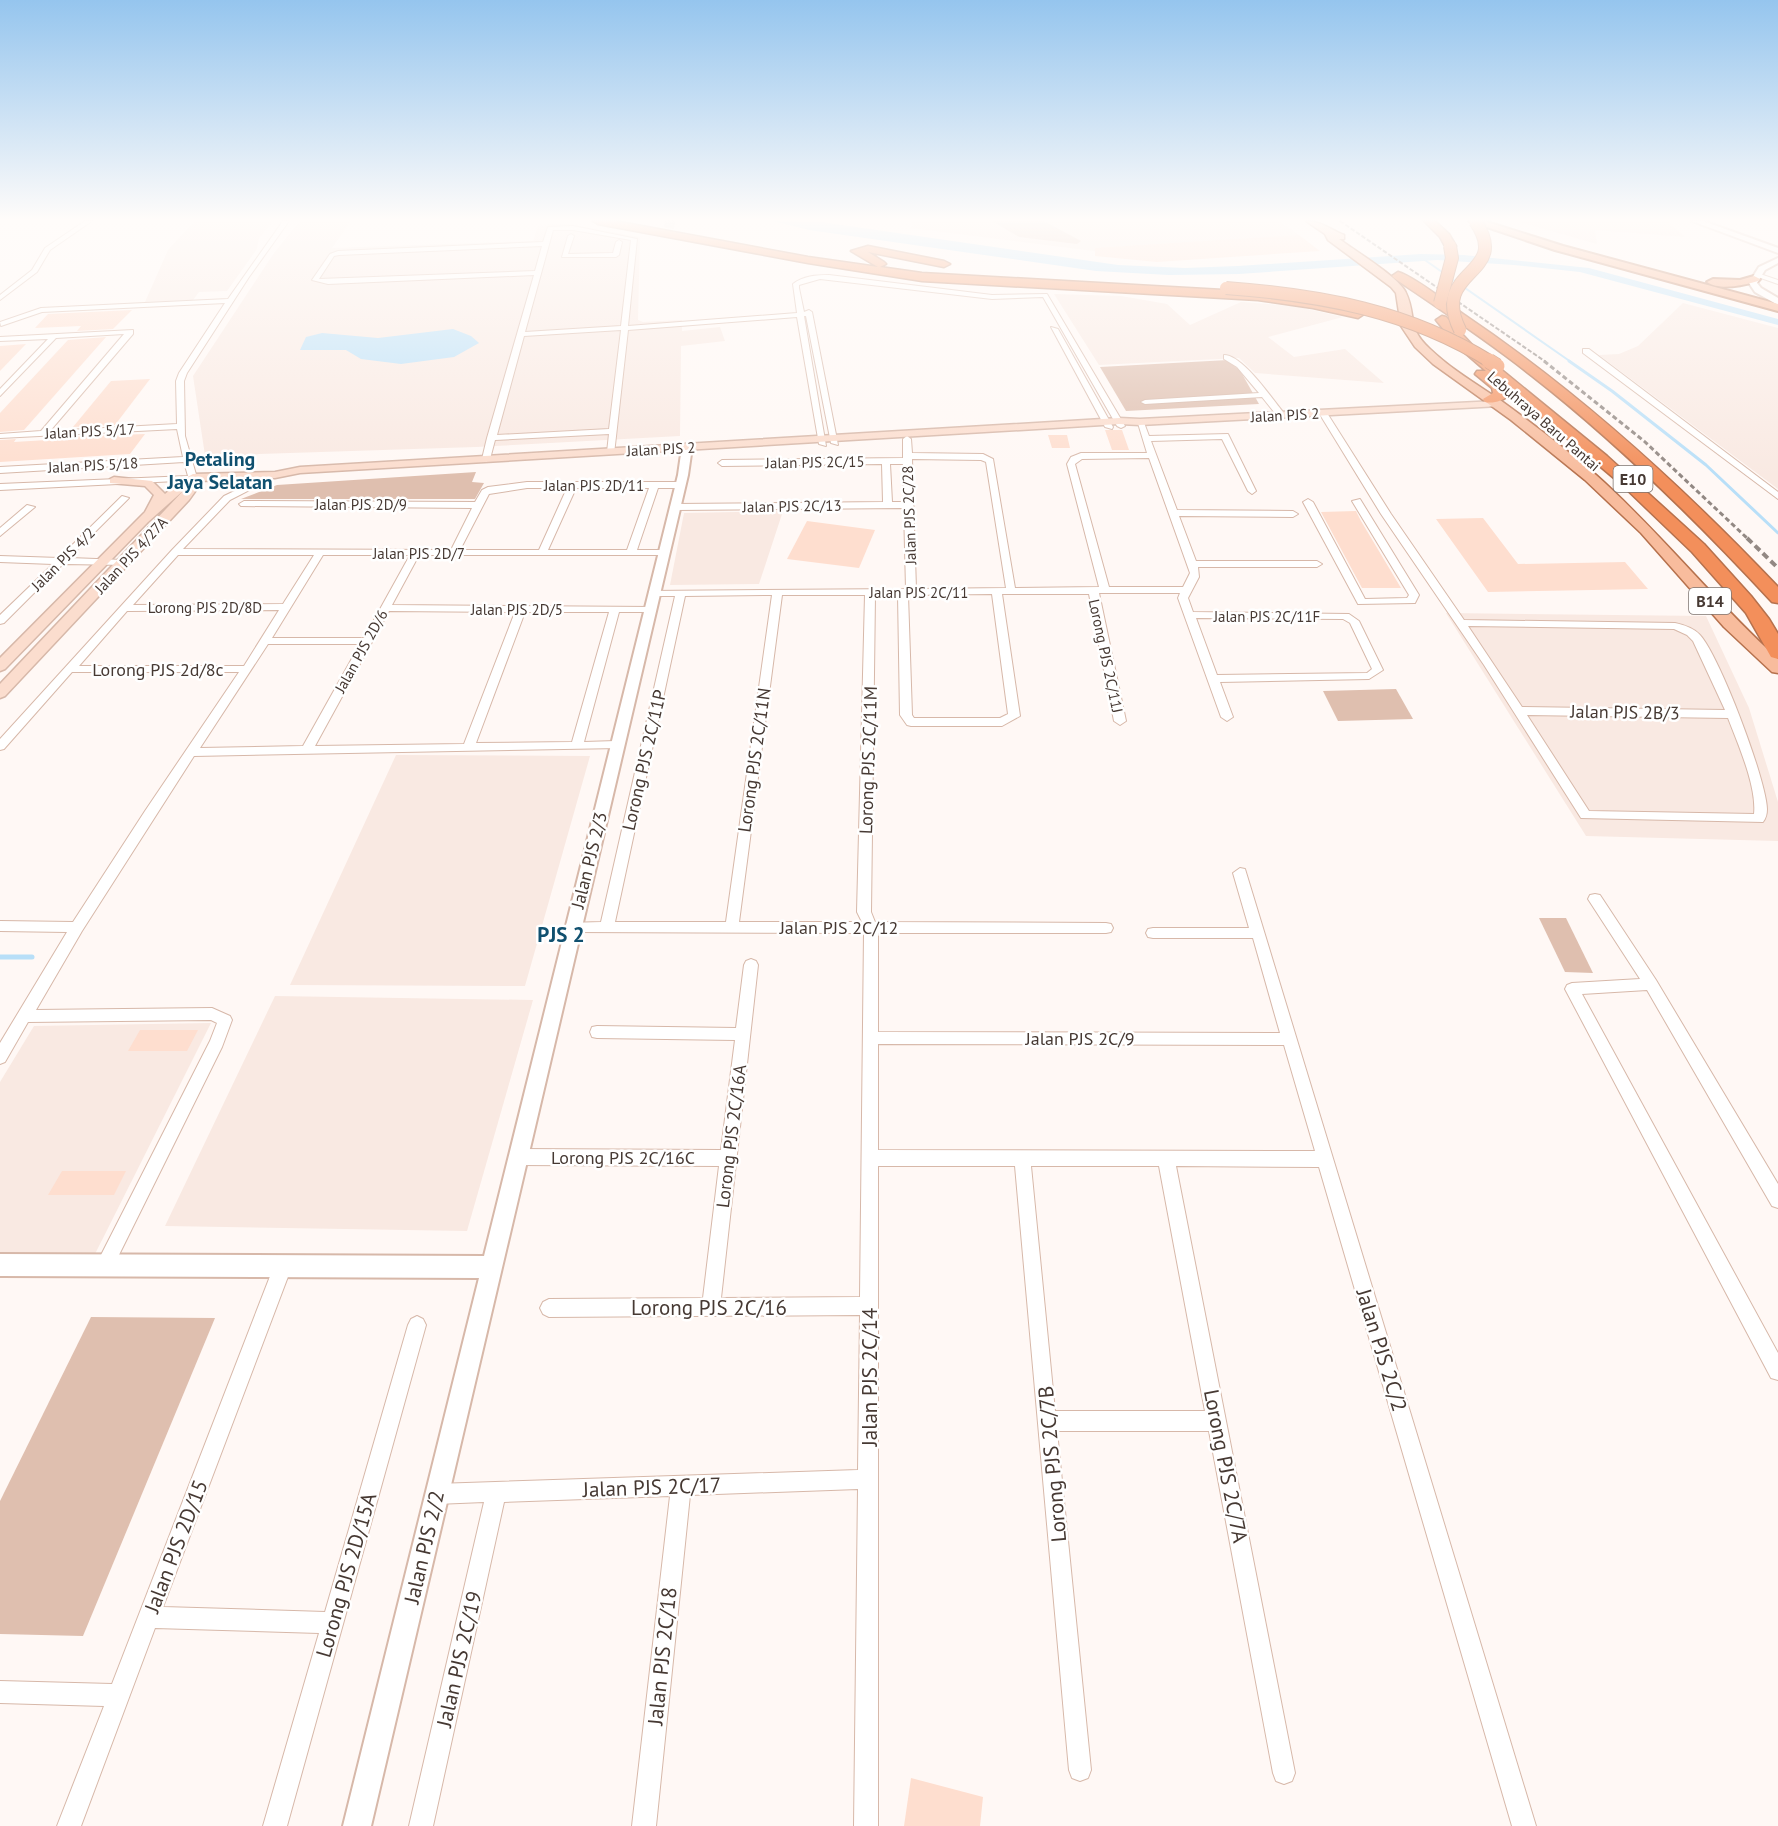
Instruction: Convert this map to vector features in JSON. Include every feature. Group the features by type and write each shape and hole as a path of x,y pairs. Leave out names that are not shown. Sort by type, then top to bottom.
{"highway":[{"name":"Lebuhraya Baru Pantai","path":"1323,306 1358,314 1421,335 1473,361 1515,392 1553,425 1674,542 1757,633 1778,663"},
{"name":"Lebuhraya Baru Pantai","path":"1354,306 1395,316 1452,340 1497,366 1566,420 1671,512 1732,572 1778,624"},
{"path":"1365,306 1407,326"},
{"path":"1434,306 1538,373 1646,464 1726,541 1778,599"},
{"path":"1436,306 1468,350 1624,478 1693,542 1753,609 1770,633 1778,652"},
{"path":"1440,306 1457,352 1498,386 1501,395 1494,400"},
{"path":"1452,306 1460,330 1473,345 1539,390 1579,423 1778,599"}],"main road":[{"name":"B14","path":"1408,306 1407,326 1419,345 1437,362 1494,400"},
{"name":"B14","path":"1411,306 1422,332 1432,345 1494,400 1590,477 1646,530 1730,624 1778,668"},
{"name":"Jalan PJS 2","path":"829,441 907,439 1140,422 1430,406 1444,408 1494,400"},
{"name":"Jalan PJS 2","path":"187,478 275,475 300,470 611,452 687,450 1114,424"},
{"path":"275,475 293,477 687,450"},
{"path":"185,497 232,476"},
{"name":"Jalan PJS 4/27A","path":"0,666 187,478 193,486 185,497 0,693"},
{"path":"114,481 148,483 160,495 144,519"}],"street":[{"path":"2,313 1,324 40,310 120,306"},
{"path":"0,487 187,478 181,426 180,381 227,306"},
{"path":"486,459 528,306"},
{"path":"611,452 627,306"},
{"path":"799,306 810,369 829,441"},
{"path":"808,306 820,368 829,441"},
{"path":"1043,306 1114,424"},
{"path":"1056,306 1114,424"},
{"path":"520,334 625,329 809,312"},
{"path":"0,339 130,332 44,434"},
{"path":"0,394 54,336"},
{"path":"1586,351 1778,496"},
{"path":"1227,357 1240,365 1281,415"},
{"path":"1145,402 1264,395"},
{"path":"1323,413 1386,514 1519,711 1585,815 1759,819 1762,809 1750,763 1697,639 1690,632 1675,626 1460,623"},
{"path":"1140,422 1194,573 1193,582 1185,590 1183,598 1227,717"},
{"name":"Jalan PJS 5/17","path":"0,436 181,426"},
{"path":"491,438 614,431"},
{"path":"1147,439 1225,436 1252,491"},
{"name":"Jalan PJS 2C/28","path":"907,439 909,505 906,715 911,722 1002,722 1014,716 997,591"},
{"name":"Jalan PJS 2/3","path":"491,1267 687,450"},
{"path":"1105,591 1071,464 1074,459 1081,456 1153,455"},
{"name":"Jalan PJS 2C/15","path":"722,463 983,457 990,461 1011,591"},
{"name":"Jalan PJS 5/18","path":"0,470 186,459"},
{"path":"886,461 888,505"},
{"path":"0,746 175,552 227,498 275,475"},
{"path":"542,553 573,485"},
{"path":"631,553 654,485"},
{"name":"Jalan PJS 2D/11","path":"478,505 485,492 507,486 680,485"},
{"name":"Jalan PJS 4/2","path":"0,621 126,498"},
{"path":"1308,502 1362,602 1411,601 1414,595 1357,501"},
{"name":"Jalan PJS 2D/9","path":"244,504 478,505"},
{"path":"454,553 478,505"},
{"name":"Jalan PJS 2C/13","path":"675,507 909,505"},
{"path":"0,533 30,507"},
{"path":"1173,513 1293,514"},
{"name":"Jalan PJS 2D/7","path":"175,552 663,553"},
{"path":"0,1057 77,927 247,669 320,553"},
{"name":"Jalan PJS 2D/6","path":"307,750 416,553"},
{"path":"0,559 124,563"},
{"path":"1191,564 1317,564"},
{"name":"Jalan PJS 2C/11","path":"653,593 1185,590"},
{"name":"Lorong PJS 2C/11J","path":"1093,591 1120,721"},
{"name":"Lorong PJS 2C/11N","path":"732,927 777,592"},
{"name":"Lorong PJS 2C/11M","path":"870,592 864,912 871,927"},
{"name":"Lorong PJS 2C/11P","path":"607,927 681,593"},
{"name":"Lorong PJS 2D/8D","path":"125,608 285,607"},
{"name":"Jalan PJS 2D/5","path":"385,608 649,609"},
{"path":"469,746 521,609"},
{"path":"577,746 615,609"},
{"name":"Jalan PJS 2C/11F","path":"1190,615 1345,616 1354,621 1378,670 1369,676 1213,679"},
{"path":"265,640 367,641"},
{"name":"Lorong PJS 2d/8c","path":"70,669 247,669"},
{"name":"Jalan PJS 2B/3","path":"1519,711 1731,714"},
{"path":"192,752 616,745"},
{"name":"Jalan PJS 2C/2","path":"1240,873 1524,1826"},
{"path":"1595,899 1651,984 1778,1200"},
{"path":"0,927 77,927"},
{"name":"Jalan PJS 2C/12","path":"572,927 1106,928"},
{"name":"Jalan PJS 2C/14","path":"866,1826 871,927"},
{"path":"1153,933 1257,933"},
{"name":"Lorong PJS 2C/16A","path":"711,1307 751,965"},
{"path":"1651,984 1572,989 1778,1371"},
{"path":"25,1016 212,1014 225,1020 217,1042 105,1265"},
{"path":"597,1032 742,1034"},
{"name":"Jalan PJS 2C/9","path":"870,1038 1290,1039"},
{"name":"Lorong PJS 2C/16C","path":"517,1157 728,1158"},
{"path":"870,1158 1325,1159"},
{"name":"Lorong PJS 2C/7B","path":"1022,1158 1080,1770"},
{"name":"Lorong PJS 2C/7A","path":"1166,1158 1284,1773"},
{"path":"0,1264 491,1267"},
{"name":"Jalan PJS 2D/15","path":"69,1826 283,1266"},
{"name":"Jalan PJS 2/2","path":"357,1826 491,1267"},
{"name":"Lorong PJS 2C/16","path":"549,1308 869,1306"},
{"name":"Lorong PJS 2D/15A","path":"275,1826 417,1325"},
{"path":"1048,1420 1218,1421"},
{"name":"Jalan PJS 2C/17","path":"436,1494 868,1479"},
{"name":"Jalan PJS 2C/18","path":"644,1826 681,1486"},
{"name":"Jalan PJS 2C/19","path":"422,1826 496,1492"},
{"path":"149,1617 332,1623"},
{"path":"0,1692 119,1695"}],"shaded area":[{"path":"239,306 638,306 638,320 643,322 682,320 682,331 720,327 725,341 681,346 680,436 476,447 259,454 206,462 193,376"},
{"path":"1062,306 1169,306 1190,325 1232,306 1295,306 1343,317 1268,337 1294,357 1345,349 1384,383 1255,373 1239,358 1099,365"},
{"path":"1680,306 1695,306 1778,328 1778,489 1599,355 1619,354 1638,346"},
{"path":"1228,360 1241,372 1259,404 1126,411 1100,367"},
{"path":"476,472 472,482 484,483 475,499 241,499 277,485"},
{"path":"783,511 759,584 670,585 684,513"},
{"path":"1446,613 1706,616 1749,708 1778,802 1778,841 1586,836"},
{"path":"1396,689 1413,719 1338,721 1323,691"},
{"path":"396,755 590,756 525,986 290,985"},
{"path":"1539,918 1566,918 1593,973 1565,972"},
{"path":"275,996 533,1000 467,1231 165,1226"},
{"path":"211,1023 95,1254 0,1253 0,1082 34,1026"},
{"path":"91,1317 215,1318 83,1636 0,1634 0,1501"}],"water":[{"path":"1708,306 1731,306 1778,319 1778,325"},
{"path":"453,329 471,336 479,343 454,357 401,364 361,359 346,350 300,350 306,337 322,333 378,338"}],"building":[{"path":"132,310 113,329 77,331 81,326 35,328 48,314"},
{"path":"106,337 24,430 0,432 0,413 68,340"},
{"path":"26,344 0,371 0,346"},
{"path":"150,379 115,425 73,427 111,381"},
{"path":"1105,430 1122,430 1129,450 1112,450"},
{"path":"145,434 130,454 0,462 0,440 16,439 14,442 66,437"},
{"path":"1048,435 1067,435 1070,448 1052,448"},
{"path":"1356,511 1401,588 1362,588 1321,512"},
{"path":"1483,518 1518,564 1625,562 1648,589 1488,592 1436,519"},
{"path":"807,521 875,530 859,568 787,559"},
{"path":"140,1030 198,1030 187,1051 128,1051"},
{"path":"62,1171 126,1171 114,1195 48,1195"},
{"path":"911,1778 983,1797 980,1826 904,1826"}],"waterway":[{"path":"1491,306 1571,362"},
{"path":"1569,361 1612,391 1706,465 1778,533"},
{"path":"0,957 32,957"}],"railway":[{"path":"1464,306 1546,362"},
{"path":"1544,361 1644,441 1748,539"},
{"path":"1747,538 1778,568"}],"district":[{"name":"Petaling Jaya Selatan","path":"220,470"},
{"name":"PJS 2","path":"561,934"}]}
